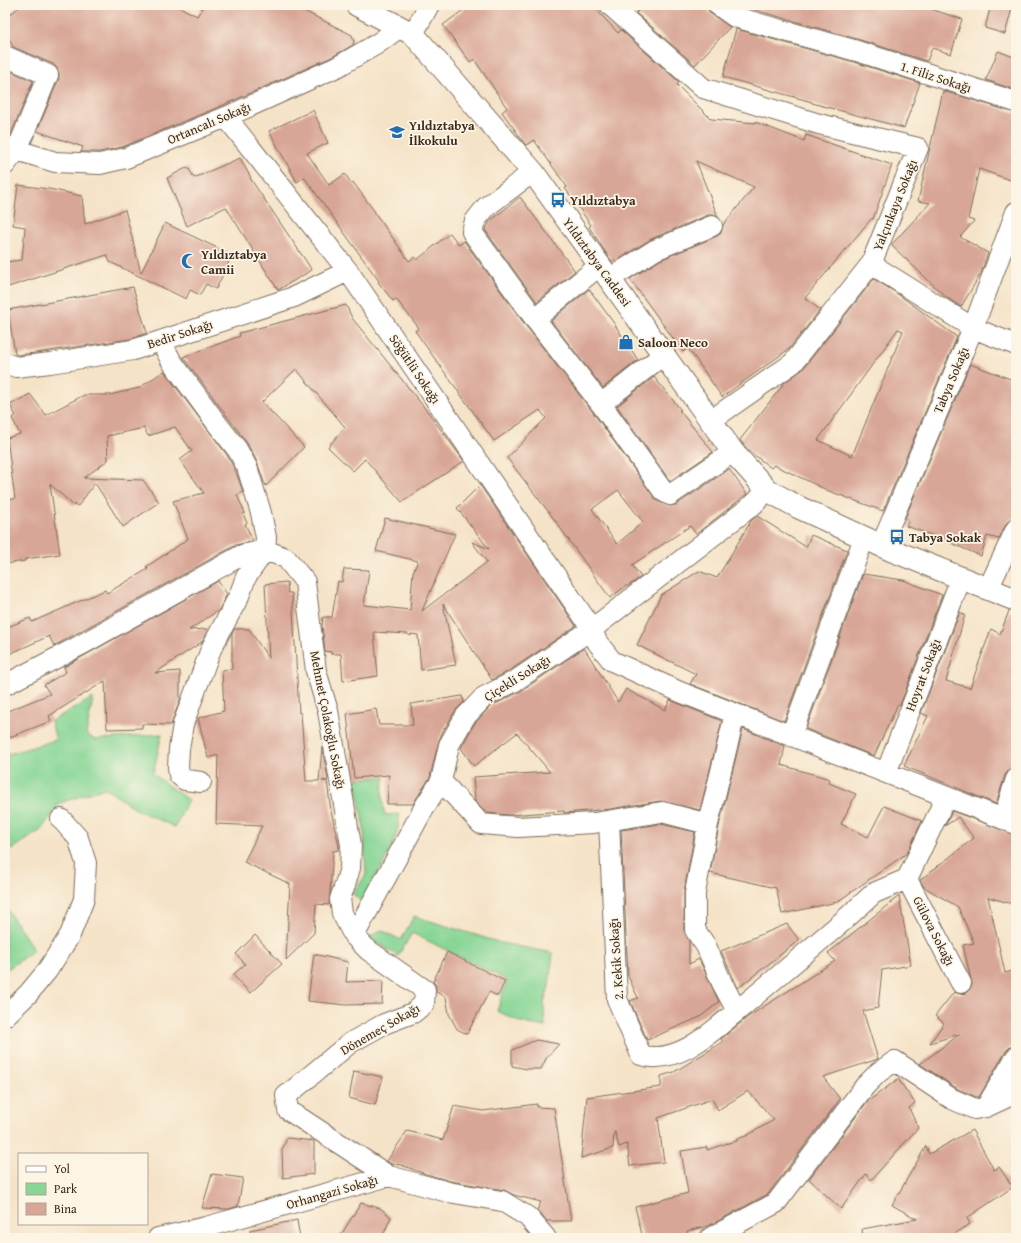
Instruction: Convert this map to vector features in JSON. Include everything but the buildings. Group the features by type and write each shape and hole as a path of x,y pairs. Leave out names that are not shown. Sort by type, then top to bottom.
{"main road":[{"name":"Yıldıztabya Caddesi","path":"357,5 406,30 533,172 710,421 733,452 767,490 798,507 873,542 1016,600"}],"street":[{"path":"406,30 429,5"},
{"name":"Yalçınkaya Sokağı","path":"610,5 703,88 819,124 918,148 871,264 793,363 710,421"},
{"name":"1. Filiz Sokağı","path":"718,5 735,17 857,51 1016,102"},
{"name":"Ortancalı Sokağı","path":"9,154 55,162 100,164 126,158 226,117 337,67 377,44 406,30"},
{"path":"5,56 48,76 9,154"},
{"name":"Söğütlü Sokağı","path":"226,117 348,271 592,629 597,642 612,661 680,692 1009,822"},
{"path":"533,172 486,207 475,221 472,232 535,319 601,404 663,491 670,495 733,452"},
{"name":"Tabya Sokağı","path":"791,736 873,542 973,328 1016,212"},
{"path":"535,319 604,272 712,226"},
{"path":"871,264 973,328 1016,346"},
{"name":"Bedir Sokağı","path":"5,364 16,367 133,350 294,297 348,271"},
{"path":"163,340 166,351 172,362 237,449 247,467 261,513 266,537 265,550 246,577 239,596 211,649 183,724 179,749 179,775 185,780 200,782"},
{"path":"601,404 663,355"},
{"name":"Çiçekli Sokağı","path":"354,936 425,806 441,781 449,745 465,717 484,697 515,681 592,629 754,504 767,490"},
{"path":"988,589 1016,529"},
{"path":"5,685 79,646 242,555 265,550"},
{"name":"Mehmet Çolakoğlu Sokağı","path":"265,550 286,558 305,582 316,671 328,711 352,845 350,868 340,899 342,913 354,936"},
{"name":"Hoyrat Sokağı","path":"886,773 961,578"},
{"path":"735,714 708,824 695,893 695,930 706,946 722,983 737,1011"},
{"path":"1009,822 1016,779"},
{"path":"441,781 481,824 518,827 594,823 662,812 708,824"},
{"path":"907,879 946,797"},
{"path":"5,1016 28,994 47,971 70,935 84,899 86,863 78,838 61,819"},
{"name":"2. Kekik Sokağı","path":"609,821 617,999 641,1055 649,1058 669,1055 690,1048 737,1011 874,893 907,879"},
{"name":"Gülova Sokağı","path":"907,879 961,983"},
{"name":"Dönemeç Sokağı","path":"288,1110 286,1096 350,1043 384,1024 413,1013 424,1004 425,990 368,950 354,936"},
{"path":"986,1107 1016,1057"},
{"path":"710,1238 776,1203 865,1086 879,1072 895,1061 952,1099 975,1109 986,1107 1016,1093"},
{"name":"Orhangazi Sokağı","path":"288,1110 389,1176"},
{"path":"389,1176 448,1192 502,1201 528,1217 546,1238"},
{"name":"Orhangazi Sokağı","path":"158,1238 206,1227 389,1176"}],"green space":[{"path":"93,698 86,734 95,740 162,734 153,774 188,800 175,827 137,810 105,788 60,803 41,830 5,854 5,755 56,740 51,721"},
{"path":"385,777 382,796 383,805 385,815 399,814 396,835 386,859 361,901 353,894 366,875 364,828 355,779"},
{"path":"5,906 34,950 5,971"},
{"path":"414,916 501,943 553,953 549,986 544,1003 545,1027 523,1023 497,1011 507,980 412,933 398,956 369,938 381,930 401,940"}],"place":[{"name":"Yıldıztabya İlkokulu","path":"397,132"},
{"name":"Yıldıztabya","path":"558,200"},
{"name":"Yıldıztabya Camii","path":"189,261"},
{"name":"Saloon Neco","path":"626,342"},
{"name":"Tabya Sokak","path":"897,537"}]}
